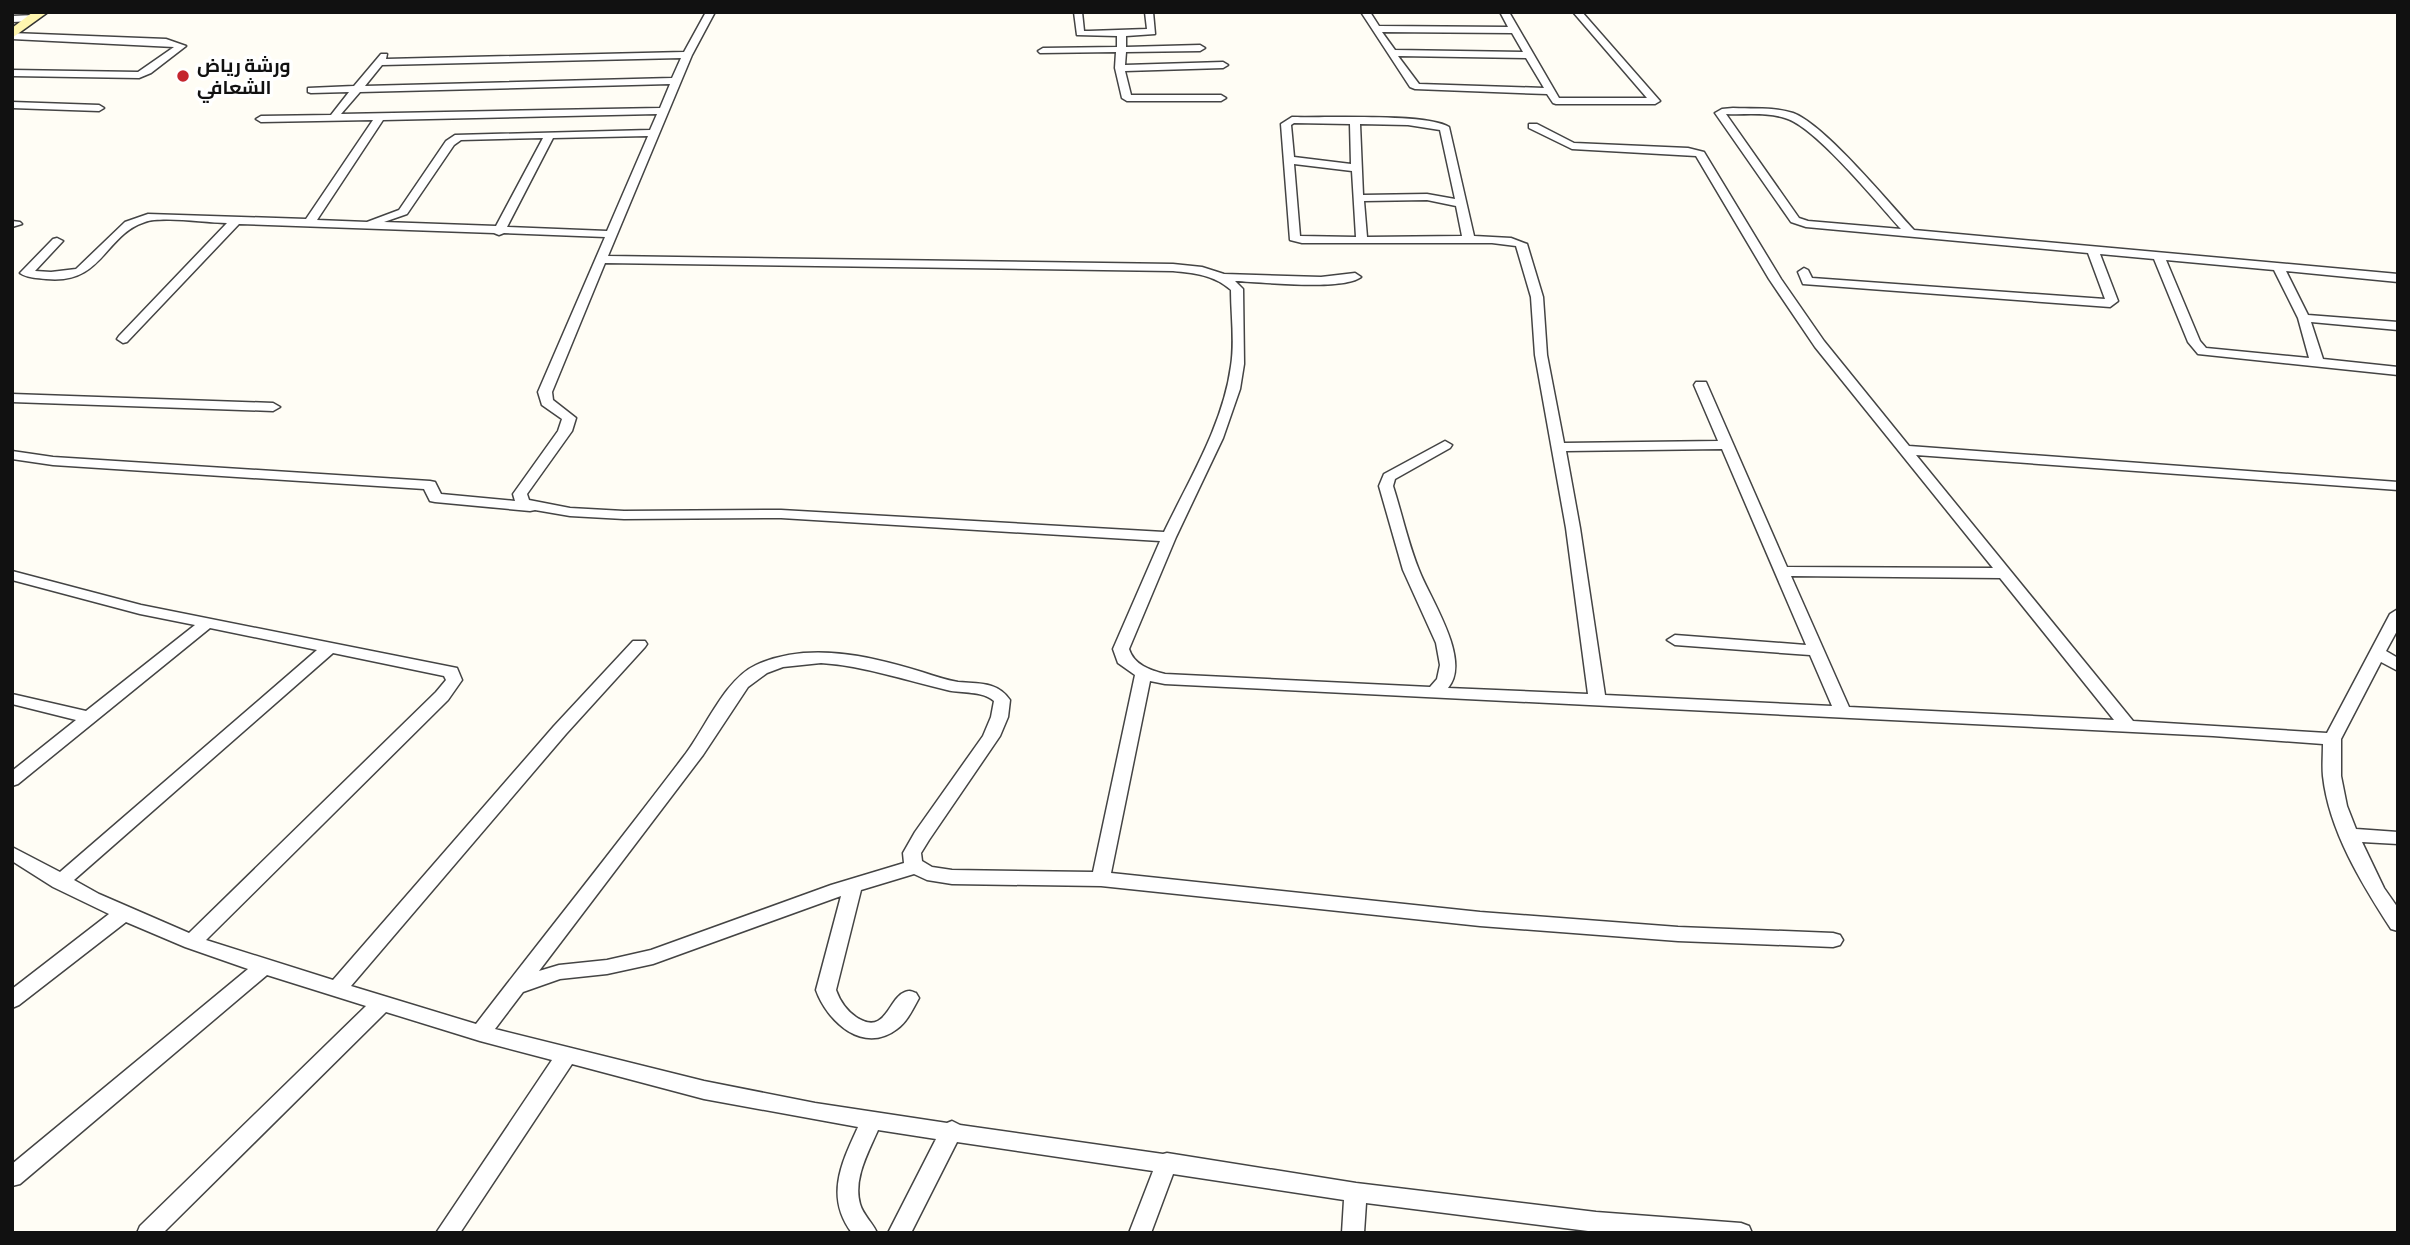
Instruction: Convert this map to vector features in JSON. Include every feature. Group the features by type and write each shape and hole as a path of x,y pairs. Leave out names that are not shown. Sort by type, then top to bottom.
{"street":[{"path":"530,507 523,503 520,494 565,431 569,418 547,402 545,392 602,259 609,234 687,55 711,12"},
{"path":"1078,12 1080,33 1122,34 1152,32 1150,12"},
{"path":"1365,12 1413,85 1549,91"},
{"path":"1504,12 1553,99 1561,102 1654,101 1577,12"},
{"path":"12,19 38,15"},
{"path":"12,35 38,15"},
{"path":"1376,29 1513,30"},
{"path":"1122,34 1120,68 1129,100 1221,98"},
{"path":"12,35 181,46 139,75 12,73"},
{"path":"1043,51 1200,48"},
{"path":"333,118 388,51"},
{"path":"1392,52 1527,55"},
{"path":"379,62 687,55"},
{"path":"1120,68 1223,65"},
{"path":"312,90 676,81"},
{"path":"12,105 99,108"},
{"path":"261,119 664,111"},
{"path":"1911,234 1841,159 1797,118 1780,114 1720,113 1795,220 1806,224 1911,234 2093,251 2398,278"},
{"path":"310,221 380,116"},
{"path":"1469,240 1445,128 1408,122 1288,121 1286,124 1294,238 1362,240 1469,240 1500,239 1521,244 1536,297 1541,355 1573,528 1597,699"},
{"path":"1355,122 1362,240"},
{"path":"1533,126 1572,146 1688,151 1700,154 1775,279 1819,344 2129,727"},
{"path":"407,228 402,221 403,212 455,139 465,136 655,132"},
{"path":"499,232 550,134"},
{"path":"1290,160 1357,167"},
{"path":"1358,198 1427,197 1460,203"},
{"path":"362,227 403,212"},
{"path":"57,241 26,273 51,276 80,272 129,224 141,218 609,234"},
{"path":"123,339 235,221"},
{"path":"1804,272 1807,281 2110,303 2093,251"},
{"path":"2159,257 2194,342 2202,351 2398,371"},
{"path":"602,259 1143,268 1205,272 1226,277 1321,281 1355,277"},
{"path":"2278,267 2304,318 2318,362"},
{"path":"1226,277 1237,289 1238,364 1233,389 1216,438 1169,537 1121,649 1124,659 1143,674 1165,679 1597,699 2332,739"},
{"path":"2304,318 2398,326"},
{"path":"1701,385 1843,713"},
{"path":"12,398 273,407"},
{"path":"1434,692 1445,681 1448,665 1444,643 1411,570 1386,486 1389,477 1445,445"},
{"path":"1558,447 1727,445"},
{"path":"1905,450 2398,486"},
{"path":"12,455 53,461 430,485 435,498 624,515 781,514 1169,537"},
{"path":"1781,572 2005,573"},
{"path":"12,575 207,623 451,672 454,680 442,696 192,942"},
{"path":"2398,614 2332,739 2332,776 2338,806 2376,890 2398,924"},
{"path":"12,780 207,623"},
{"path":"1675,640 1816,651"},
{"path":"337,989 560,730 639,644"},
{"path":"60,882 331,646"},
{"path":"2377,652 2398,666"},
{"path":"480,1033 711,733 746,678 761,668 782,662 832,659 873,665 945,684 994,691 1002,700 999,715 981,754 912,853 913,863 927,873 952,877 1101,879 1480,919 1678,934 1833,940"},
{"path":"1101,879 1143,674"},
{"path":"12,699 88,717"},
{"path":"2349,835 2398,838"},
{"path":"12,853 60,882 124,913 192,942 264,967 480,1033 704,1090 815,1112 952,1130 1356,1192 1596,1222 1741,1233"},
{"path":"515,987 559,972 607,967 653,957 917,866"},
{"path":"853,886 825,990 828,999 838,1016 849,1023 874,1029 884,1027 892,1021 909,998"},
{"path":"12,1000 124,913"},
{"path":"12,1177 264,967"},
{"path":"148,1233 382,1003"},
{"path":"447,1233 565,1056"},
{"path":"866,1233 847,1208 845,1190 848,1175 872,1119"},
{"path":"900,1233 952,1130"},
{"path":"1140,1233 1167,1162"},
{"path":"1353,1233 1356,1192"}],"place":[{"name":"ورشة رياض الشعافي","path":"183,76"}]}
